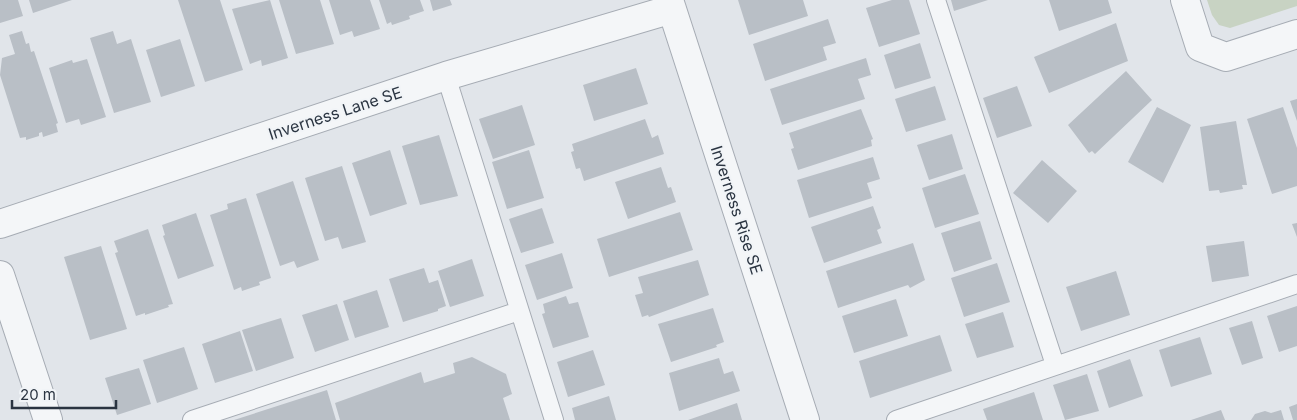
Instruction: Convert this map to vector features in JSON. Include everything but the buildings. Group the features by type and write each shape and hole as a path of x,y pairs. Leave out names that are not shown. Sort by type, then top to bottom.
{"street":[{"path":"1185,0 1200,47 1226,57 1297,34"},
{"name":"Inverness Lane SE","path":"0,224 446,76 670,5"},
{"name":"Inverness Rise SE","path":"670,5 805,420"},
{"path":"0,275 48,420"}],"lane":[{"path":"936,0 1055,365"},
{"path":"446,76 554,420"},
{"path":"896,420 1297,284"},
{"path":"192,420 519,311"}],"green space":[{"path":"1207,0 1297,0 1297,6 1230,28 1219,25 1212,15"}]}
